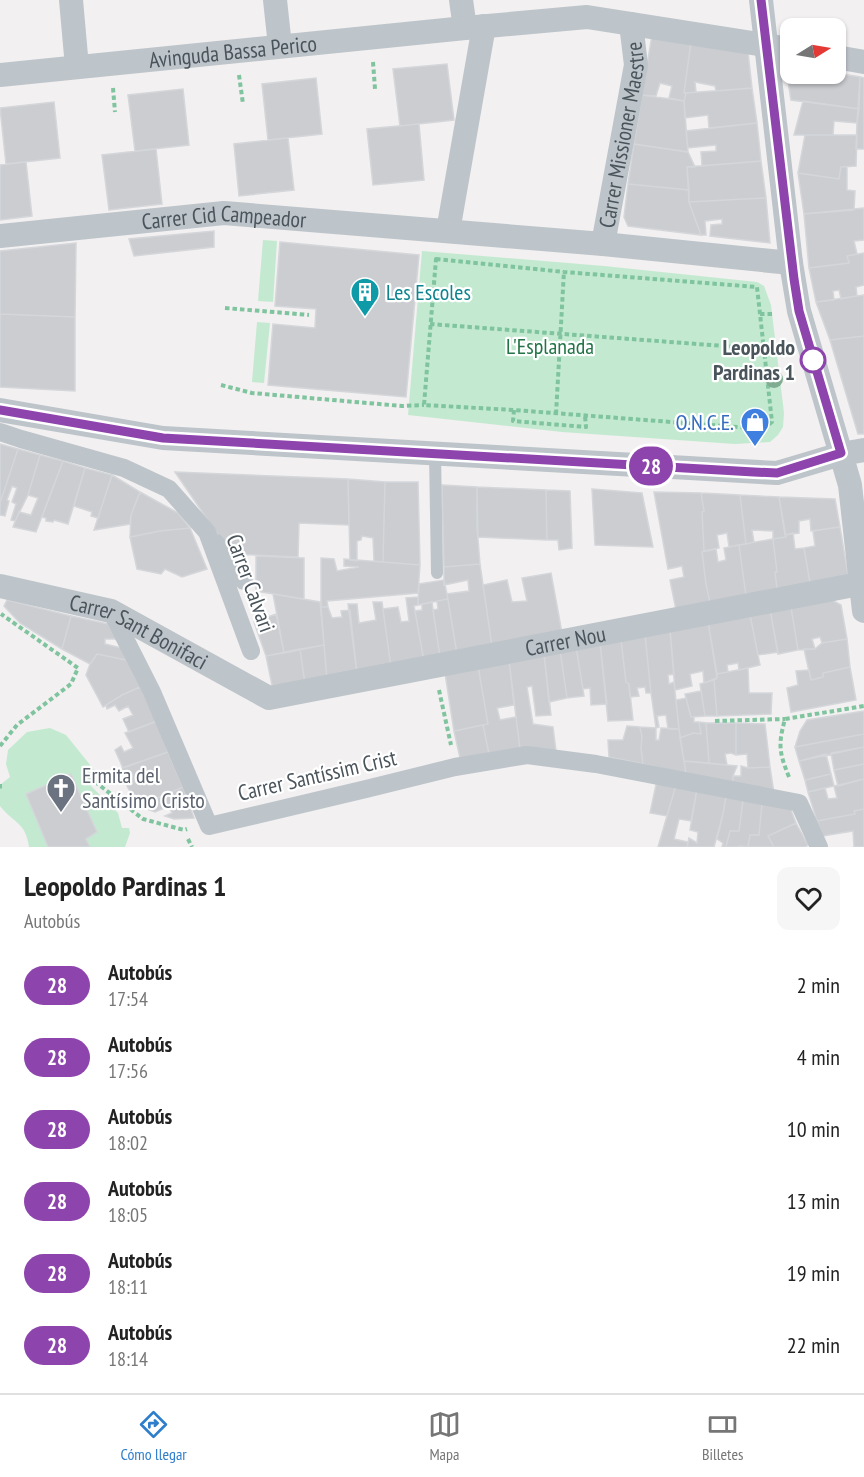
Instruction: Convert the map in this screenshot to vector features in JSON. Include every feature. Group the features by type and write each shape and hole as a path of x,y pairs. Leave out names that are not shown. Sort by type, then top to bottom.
{"street":[{"path":"70,0 77,67"},
{"path":"275,0 280,46"},
{"path":"448,231 474,27 462,0"},
{"path":"761,0 791,263 799,311 852,452 850,485 864,611"},
{"name":"Avinguda Bassa Perico","path":"0,75 587,17 780,47"},
{"name":"Carrer Missioner Maestre","path":"603,244 636,65 631,24"},
{"path":"846,59 864,62"},
{"name":"Carrer Cid Campeador","path":"0,236 224,213 603,244 791,263"},
{"path":"0,410 163,438 777,473 852,452"},
{"name":"Carrer Calvari","path":"0,432 124,468 169,489 207,532 244,581"},
{"name":"Carrer Calvari","path":"207,532 251,651"},
{"name":"Carrer Nou","path":"269,698 862,583"},
{"name":"Carrer Sant Bonifaci","path":"0,586 111,611 269,698"},
{"path":"111,611 152,692 208,826"},
{"name":"Carrer Santíssim Crist","path":"208,826 455,767 527,755 596,764 799,803"},
{"path":"799,803 819,847"}],"lane":[{"path":"435,453 437,573"}],"path":[{"path":"221,384 252,393 402,406 514,410 763,429 772,422 757,287 564,272 436,259 424,405"},
{"path":"556,414 564,272"},
{"path":"225,308 309,315"},
{"path":"430,324 764,349"},
{"path":"514,410 513,421 586,427 585,416"},
{"path":"0,614 78,668 71,684 17,725 0,746"},
{"path":"434,666 455,767"},
{"path":"715,721 785,719 864,706"},
{"path":"785,719 781,734 780,755 799,803"},
{"path":"89,777 143,819 184,830 208,826"},
{"path":"0,784 0,790"}],"green space":[{"path":"263,240 277,241 273,302 258,301"},
{"name":"L'Esplanada","path":"422,251 604,266 757,282 764,286 771,305 784,413 783,427 770,442 735,444 562,432 408,415"},
{"path":"257,322 270,323 264,383 252,382"},
{"path":"50,728 66,735 95,771 91,786 118,813 122,828 129,828 130,833 125,847 29,847 25,832 0,806 0,785 10,777 6,764 8,750 27,732"}],"building":[{"path":"652,35 691,42 684,101 669,98 672,86 660,83 656,96 642,95"},
{"path":"691,42 748,52 752,88 716,91 715,86 695,82 696,92 684,93"},
{"path":"447,64 454,120 400,126 393,69"},
{"path":"846,75 860,77 859,109 791,100 788,84 846,84"},
{"path":"860,77 864,78 864,149 856,149 857,123"},
{"path":"316,78 322,134 268,140 262,84"},
{"path":"752,88 757,123 709,128 708,115 685,118 686,93"},
{"path":"183,89 189,145 135,151 128,95"},
{"path":"642,95 684,101 688,152 634,144"},
{"path":"803,101 859,109 857,123 834,121 833,135 794,135"},
{"path":"54,102 60,158 6,164 0,108"},
{"path":"757,123 761,161 702,166 701,152 716,151 716,145 688,148 686,131"},
{"path":"419,124 424,180 373,185 367,129"},
{"path":"805,135 857,135 856,166 841,167 839,179 798,173"},
{"path":"288,138 294,190 239,196 234,144"},
{"path":"634,144 688,152 695,167 687,167 689,190 628,184"},
{"path":"156,149 162,204 109,210 102,155"},
{"path":"761,161 766,198 689,202 687,167"},
{"path":"26,162 32,216 0,220 0,165"},
{"path":"841,167 847,167 847,190 855,191 854,210 804,214 798,173 839,179"},
{"path":"628,184 689,190 689,202 701,235 628,226 624,217"},
{"path":"766,198 770,243 710,236 711,225 722,224 722,219 705,221 706,235 701,235 689,202"},
{"path":"864,208 864,240 854,241 857,254 847,256 849,263 809,268 804,214"},
{"path":"214,231 214,247 134,256 129,239"},
{"name":"Les Escoles","path":"280,242 419,255 406,397 268,385 273,324 315,328 316,309 275,306"},
{"path":"76,243 75,317 0,314 0,251"},
{"path":"864,253 864,285 856,287 857,296 841,299 839,290 833,291 834,300 816,302 809,268 849,263 847,256"},
{"path":"864,295 864,336 830,340 816,302"},
{"path":"0,314 75,317 75,391 0,387"},
{"path":"864,336 864,434 858,434 830,340"},
{"path":"0,444 18,449 0,503"},
{"path":"18,449 40,455 28,495 15,521 11,520 16,504 12,502 17,488 12,486 5,516 0,515 0,503"},
{"path":"40,455 63,461 36,532 13,527 19,512 31,515 38,498 28,495"},
{"path":"63,461 85,468 68,524 54,520 53,522 46,521 46,518 42,517"},
{"path":"85,468 112,475 98,518 91,516 92,512 74,506"},
{"path":"175,472 348,479 349,525 299,523 298,557 231,554"},
{"path":"112,475 140,492 130,524 94,530"},
{"path":"348,479 385,482 383,562 374,561 373,538 362,536 361,540 357,541 357,561 350,560"},
{"path":"385,482 418,482 420,565 383,562"},
{"path":"442,485 477,487 480,564 444,567"},
{"path":"477,487 546,490 547,540 478,537"},
{"path":"592,489 642,493 653,547 595,545"},
{"path":"546,490 570,491 572,548 559,550 558,540 547,540"},
{"path":"140,492 178,513 190,528 130,537 131,515"},
{"path":"654,492 701,493 704,511 702,512 704,551 702,552 710,603 676,610 670,580 684,577 682,566 668,569"},
{"path":"701,493 740,495 746,544 729,547 727,533 717,535 719,548 704,551 702,512 704,511"},
{"path":"740,495 779,497 786,537 773,539 773,531 752,530 754,542 746,544"},
{"path":"779,497 835,499 840,527 811,531 810,519 799,521 799,533 785,535"},
{"path":"840,527 848,575 810,583 804,548 815,546 813,531"},
{"path":"190,528 207,569 182,577 165,569 161,574 137,569 130,537"},
{"path":"793,533 795,549 804,548 810,583 777,589 773,539 786,537 785,535"},
{"path":"773,539 777,589 746,596 739,545"},
{"path":"739,545 746,596 710,603 702,552 716,549 718,562 726,560 724,548"},
{"path":"256,556 304,558 304,599 256,591"},
{"path":"321,558 334,559 337,571 359,567 344,566 344,559 420,565 418,593 327,601 328,607 321,607"},
{"path":"480,564 492,646 457,654 447,594 469,591 468,580 444,585 444,567"},
{"path":"551,573 562,633 492,646 483,585 507,580 512,602 527,601 522,578"},
{"path":"444,580 448,599 418,605 419,584"},
{"path":"273,594 320,602 324,645 284,653"},
{"path":"418,597 418,605 414,606 424,661 391,668 383,609 398,607 401,622 409,621 406,598"},
{"path":"448,599 457,654 440,657 433,610 438,609 437,601"},
{"path":"830,599 841,605 847,639 822,643 820,637 812,639 815,649 798,650 791,607"},
{"path":"7,600 71,616 62,649 20,623 4,606"},
{"path":"373,602 382,602 391,668 357,674 348,604 357,604 359,623 376,620"},
{"path":"432,602 440,657 424,661 415,611 422,610 422,604"},
{"path":"321,607 328,607 332,618 342,617 341,611 350,610 357,674 327,680"},
{"path":"791,607 798,650 778,654 770,610"},
{"path":"770,610 778,652 758,655 750,615"},
{"path":"276,614 284,653 266,656 254,622"},
{"path":"750,615 760,665 739,670 738,663 727,665 728,672 717,674 708,622"},
{"path":"71,616 108,624 116,639 105,639 105,644 121,648 126,660 97,654 90,664 62,649"},
{"path":"708,622 717,678 704,683 703,671 690,674 692,686 675,690 670,630"},
{"path":"670,630 674,674 668,675 669,684 674,682 679,729 668,729 666,715 657,716 659,727 656,728 645,635"},
{"path":"645,635 651,693 646,693 645,687 637,688 639,696 630,697 621,640"},
{"path":"847,639 850,667 823,673 823,677 811,680 804,649 815,649 822,643"},
{"path":"621,640 633,720 608,721 600,643"},
{"path":"600,643 607,704 591,705 590,688 583,689 576,647"},
{"path":"324,645 327,680 305,684 300,649"},
{"path":"576,647 584,696 567,698 560,650"},
{"path":"300,649 305,684 273,690 266,656"},
{"path":"560,650 567,698 549,702 544,654"},
{"path":"97,654 126,660 140,687 103,707 86,675"},
{"path":"544,654 551,715 536,716 532,686 527,687 533,724 553,727 556,751 520,749 509,660"},
{"path":"509,660 514,705 497,708 500,720 516,717 520,749 489,754 483,725 488,724 478,666"},
{"path":"478,666 488,724 454,731 445,673"},
{"path":"850,667 856,700 791,712 787,688 798,685 796,671 809,670 811,680 823,677 823,673"},
{"path":"748,668 749,693 772,693 771,714 717,716 714,680 717,674"},
{"path":"714,680 717,716 705,716 700,684"},
{"path":"140,687 157,721 129,732 123,719 133,715 128,706 119,711 115,705 107,709 106,705"},
{"path":"701,691 705,716 691,717 685,694"},
{"path":"686,698 691,717 694,717 694,722 699,722 701,734 693,733 680,738 676,700"},
{"path":"864,711 864,734 795,747 800,731 807,720"},
{"path":"157,721 168,752 123,768 115,750 121,746 124,752 133,748 125,733"},
{"path":"699,722 706,723 709,763 684,761 680,738 693,733 701,734"},
{"path":"706,723 736,723 736,755 725,754 727,765 709,763"},
{"path":"736,723 765,724 770,767 748,768 747,754 736,755"},
{"path":"483,725 489,754 460,758 454,731"},
{"path":"627,726 640,727 643,764 609,757 608,740 623,740"},
{"path":"640,727 656,728 656,740 659,740 661,728 679,729 686,774 643,764"},
{"path":"864,734 864,747 799,761 795,747"},
{"path":"864,747 864,764 834,770 831,753"},
{"path":"168,752 183,787 139,806 119,769"},
{"path":"826,754 831,774 805,780 799,761"},
{"path":"684,761 737,766 733,776 733,785 686,774"},
{"path":"864,764 864,779 838,786 834,770"},
{"path":"741,766 770,767 774,793 733,785 733,776 741,776"},
{"name":"Ermita del Santísimo Cristo","path":"71,774 97,832 86,839 90,847 48,847 26,794"},
{"path":"831,774 834,786 808,792 805,780"},
{"path":"864,779 864,809 854,811 855,814 817,821 808,792 825,788 828,799 837,798 834,786"},
{"path":"657,780 676,785 667,816 650,813"},
{"path":"676,785 697,789 691,821 679,819 674,839 688,842 687,847 658,847"},
{"path":"183,787 194,818 174,819 165,816 172,813 169,806 155,812 139,806"},
{"path":"697,789 726,796 714,847 687,847 689,838 697,843 698,832 690,830"},
{"path":"726,796 743,800 739,831 730,831 726,847 722,847 723,843 717,839"},
{"path":"743,800 762,804 759,835 750,835 748,847 726,847 730,831 739,831"},
{"path":"762,804 789,805 796,823 768,836 774,847 748,847 750,835 759,835"},
{"path":"864,809 864,847 854,847 853,831 823,836 817,821 855,814 854,811"},
{"path":"796,823 808,845 805,847 774,847 768,836"}],"bus line":[{"name":"28","path":"0,410 163,438 754,472 777,473 841,453 799,311 791,263 761,0"}],"place":[{"name":"Les Escoles","path":"365,318"},
{"name":"Leopoldo Pardinas 1","path":"813,360"},
{"name":"O.N.C.E.","path":"755,448"},
{"name":"Ermita del Santísimo Cristo","path":"61,814"}]}
